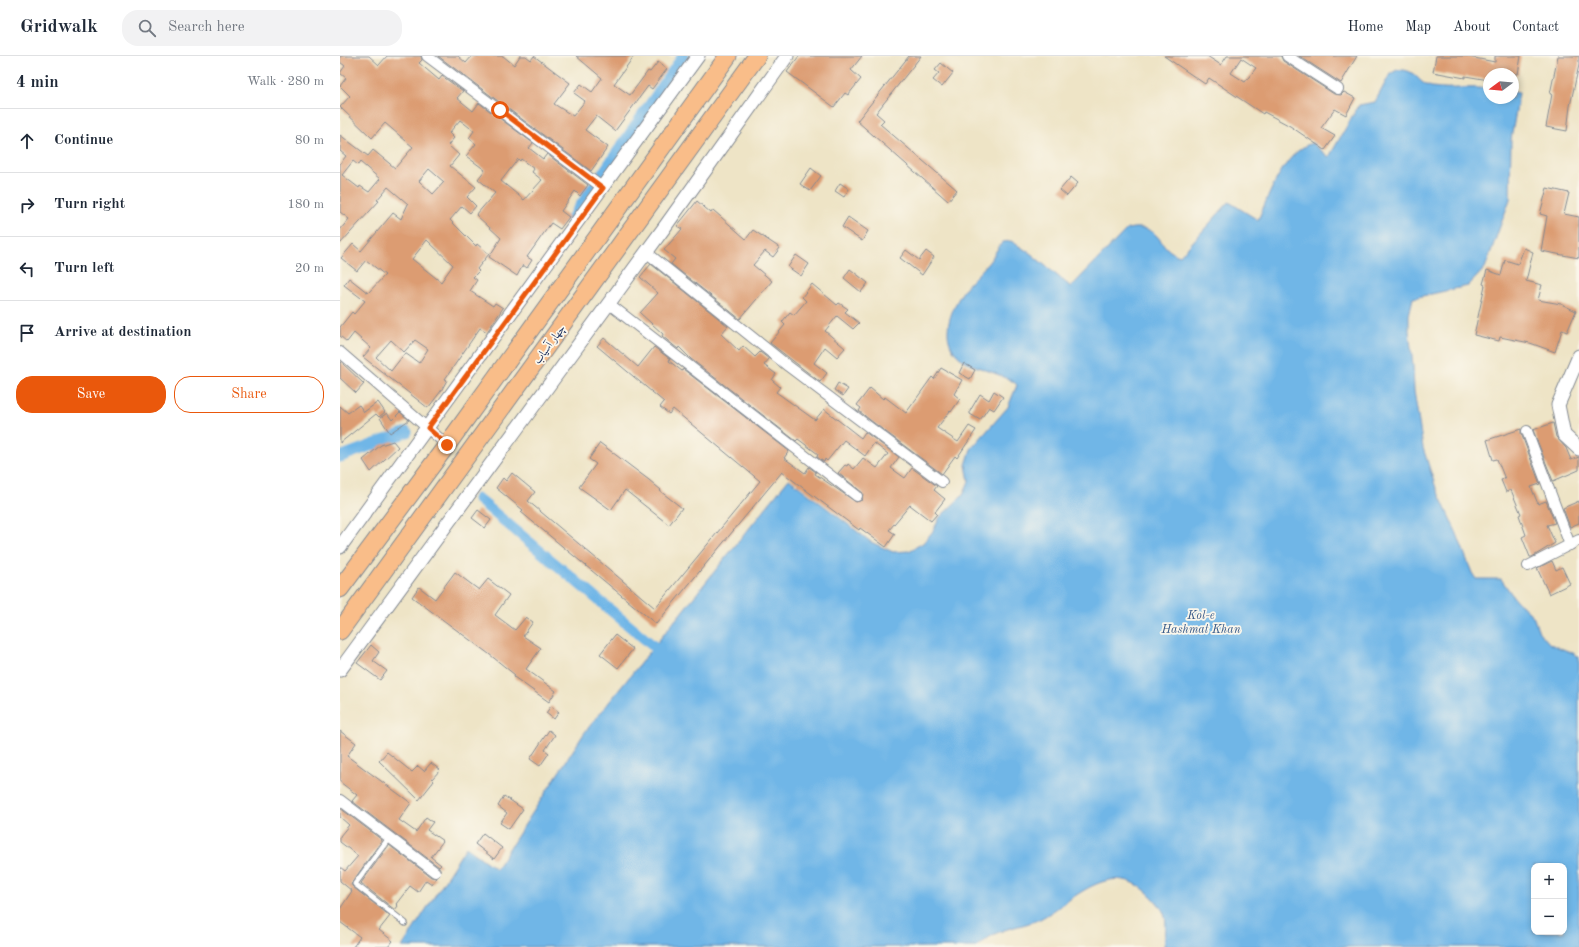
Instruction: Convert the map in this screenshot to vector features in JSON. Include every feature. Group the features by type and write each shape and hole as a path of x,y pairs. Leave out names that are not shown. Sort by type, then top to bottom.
{"highway":[{"path":"340,589 447,445 728,56"},
{"name":"چهار آسیاب","path":"340,631 757,56"}],"street":[{"path":"427,56 598,185"},
{"path":"340,548 428,428 598,185 698,56"},
{"path":"340,670 646,252 787,56"},
{"path":"1287,56 1338,89"},
{"path":"646,252 788,366 942,482"},
{"path":"608,304 858,496"},
{"path":"340,352 447,445"},
{"path":"1579,356 1558,405 1564,435 1579,449"},
{"path":"1526,430 1574,542 1528,566"},
{"path":"340,800 435,872"}],"lane":[{"path":"389,838 355,884 404,923"}],"water":[{"name":"Kol-e Hashmat Khan","path":"1397,70 1404,70 1409,71 1423,83 1432,87 1483,89 1483,104 1517,104 1511,140 1510,199 1485,268 1468,286 1413,298 1409,315 1409,331 1414,391 1423,448 1436,488 1457,534 1472,573 1476,579 1501,579 1515,599 1533,616 1539,632 1550,644 1579,657 1579,947 1164,947 1166,923 1160,906 1148,893 1134,883 1120,879 1106,881 1092,886 1040,919 998,932 976,947 402,947 466,847 496,869 585,732 789,479 871,542 893,552 909,551 923,543 933,531 940,517 963,495 969,481 966,465 971,449 1008,407 1017,385 1002,376 968,363 958,356 951,347 948,337 948,327 954,306 966,287 989,262 1003,242 1011,241 1030,253 1071,287 1127,229 1147,229 1158,237 1172,253 1180,256 1229,202 1258,220 1273,187 1293,155 1312,143 1329,157 1359,105 1375,102 1390,74"}],"building":[{"path":"340,56 369,56 379,65 387,56 421,56 422,60 419,63 439,80 442,76 463,91 457,98 473,111 479,103 533,143 529,148 543,159 547,154 588,185 580,196 575,191 561,211 569,217 560,229 551,223 527,257 532,260 527,268 523,265 517,276 489,257 501,238 476,215 495,193 478,179 485,170 466,156 476,144 469,138 474,131 460,120 449,133 454,138 448,145 459,155 450,166 476,187 467,197 476,206 470,213 462,206 450,220 476,246 477,244 489,254 477,269 479,271 473,277 477,280 470,291 493,306 495,303 503,308 487,332 480,328 445,379 447,380 441,391 428,408 363,357 371,348 354,333 347,342 340,336 340,327 352,312 354,314 365,301 344,285 349,278 368,293 385,275 366,260 357,271 341,258 353,244 361,251 393,213 401,219 408,204 388,187 377,200 379,201 340,244 340,230 349,219 340,212 340,164 346,156 340,151 340,135 368,156 373,150 395,168 413,147 385,123 372,138 340,107 350,96 340,86 346,78 340,73 345,66 340,62","holes":["518,159 520,161 521,159 534,169 532,172 542,180 524,200 501,181","353,161 358,165 360,162 380,179 369,192 360,186 359,188 342,175","429,169 444,182 433,194 419,181","427,240 453,265 441,282 412,259","391,340 404,352 415,340 428,349 419,363 405,353 391,371 376,357"]},
{"path":"438,56 458,56 466,63 472,56 503,56 514,65 520,56 526,56 531,60 534,56 570,83 554,104 573,116 585,101 574,93 581,84 592,92 602,78 576,56 634,56 614,84 630,95 648,71 650,72 658,62 667,69 652,89 648,86 615,131 596,116 585,130 608,147 591,171"},
{"path":"799,56 862,56 851,70 861,79 848,95 845,93 834,107 787,72"},
{"path":"909,56 921,56 876,113 884,120 880,124 957,190 948,201 857,121"},
{"path":"1164,56 1207,56 1221,65 1227,56 1281,56 1283,61 1334,94 1341,95 1344,92 1355,98 1346,115 1335,109 1321,128 1335,136 1325,150 1290,126 1264,112 1263,114 1209,78 1205,84","holes":["1241,58 1256,68 1245,82 1231,73"]},
{"path":"1299,56 1357,56 1341,83"},
{"path":"1436,56 1469,56 1495,62 1495,56 1521,56 1519,68 1483,68 1483,79 1465,76 1465,78 1433,72"},
{"path":"1558,56 1579,56 1579,65 1570,106 1567,131 1546,127 1552,94 1550,94"},
{"path":"941,63 953,73 942,87 933,80 939,73 935,70"},
{"path":"811,168 821,176 810,191 800,184"},
{"path":"1071,177 1078,183 1067,196 1060,190"},
{"path":"840,183 849,189 844,197 835,191"},
{"path":"1547,188 1569,193 1564,214 1579,217 1579,258 1541,251 1547,216 1540,214"},
{"path":"697,201 711,213 713,210 746,239 753,230 780,248 773,257 765,251 753,265 772,281 740,319 671,264 675,259 664,250 682,229 677,226"},
{"path":"848,217 868,231 862,241 842,227"},
{"path":"1524,248 1533,252 1526,281 1542,285 1538,300 1561,304 1576,311 1567,332 1562,330 1555,352 1530,343 1500,337 1499,341 1474,335 1487,270 1501,275 1505,260 1518,264"},
{"path":"906,250 919,260 926,251 934,257 922,275 900,258"},
{"path":"796,255 809,264 801,276 788,267"},
{"path":"651,264 728,326 721,334 739,351 743,346 755,357 760,352 769,359 764,365 776,374 772,380 780,387 776,392 815,420 824,409 861,438 865,432 899,457 891,468 905,478 912,468 937,486 934,490 945,499 935,512 937,514 931,521 910,505 889,530 895,534 886,547 860,528 859,530 782,472 656,624 521,512 523,510 496,488 503,478 506,481 512,473 535,492 528,501 655,608 760,481 673,409 669,414 660,407 664,402 597,346 604,338 638,367 654,347 670,359 669,361 682,371 683,369 789,451 784,458 805,473 809,467 816,472 815,474 856,502 862,500 863,493 838,473 845,465 847,466 848,464 854,469 863,458 877,468 888,454 874,443 865,456 844,440 827,461 825,459 824,462 817,457 818,454 798,439 796,441 691,359 679,347 678,349 662,336 663,334 640,313 658,293 640,277"},
{"path":"850,269 868,283 861,292 844,278"},
{"path":"812,284 837,305 839,303 848,309 845,312 859,323 853,329 837,316 825,331 845,348 837,357 825,347 814,363 827,373 820,382 770,343 785,325 782,322 790,312 794,315 806,301 802,297"},
{"path":"340,361 364,384 356,393 340,378"},
{"path":"964,363 975,370 970,379 959,373"},
{"path":"941,368 962,380 954,394 960,399 937,428 958,442 969,426 976,430 957,458 955,456 942,474 870,420 859,411 861,408 857,405 870,388 883,399 885,397 906,413 932,377 934,379"},
{"path":"838,383 848,389 843,396 834,390"},
{"path":"994,391 1003,397 994,410 989,407 980,420 970,414 970,411 980,394 989,400"},
{"path":"378,402 385,412 379,417 376,414 340,443 340,406 348,413 359,405 364,412"},
{"path":"400,412 409,420 390,433 380,418 387,413 392,420"},
{"path":"1553,423 1556,437 1566,448 1571,460 1579,457 1579,470 1553,481 1533,430"},
{"path":"1521,429 1521,433 1540,484 1531,487 1538,504 1546,501 1555,523 1547,525 1555,543 1532,557 1530,557 1522,537 1526,535 1519,515 1521,514 1511,490 1506,492 1501,480 1505,479 1497,459 1493,460 1487,440"},
{"path":"393,441 398,447 371,472 363,460 381,445"},
{"path":"600,443 649,480 661,490 660,491 682,508 669,525 625,490 611,510 579,487 596,464 589,459"},
{"path":"1579,501 1579,523 1570,527 1563,508"},
{"path":"478,510 491,520 485,528 472,518"},
{"path":"1552,561 1556,570 1562,567 1570,584 1549,594 1537,568"},
{"path":"455,572 479,590 488,579 509,595 495,615 515,630 526,617 533,622 523,636 541,648 526,669 556,691 549,702 514,677 515,675 489,654 412,597 419,587 435,599"},
{"path":"615,635 633,649 618,668 600,654"},
{"path":"371,645 379,652 373,661 387,671 380,680 357,663"},
{"path":"551,706 559,712 554,719 546,713"},
{"path":"549,730 555,735 545,750 549,753 540,766 530,759"},
{"path":"340,731 356,743 347,756 411,803 399,820 416,832 426,817 433,822 427,830 443,841 431,857 441,865 439,867 352,801 357,795 340,782"},
{"path":"387,752 412,772 418,766 424,771 431,763 440,770 432,779 434,781 419,800 379,761"},
{"path":"504,796 523,809 509,829 500,823 507,813 498,806"},
{"path":"340,808 382,840 351,884 390,916 379,930 393,941 388,947 353,947 360,937 340,922 340,909 352,891 340,881 340,867 345,871 358,856 340,842 340,836 349,825 340,817"},
{"path":"483,833 502,848 494,859 475,844"},
{"path":"389,845 431,877 436,878 432,884 426,880 418,892 410,886 396,904 398,906 395,910 361,883"}],"waterway":[{"path":"572,218 683,56"},
{"path":"340,457 407,432"},
{"path":"478,499 664,655"}],"route":[{"path":"447,445 428,428 603,188 500,110"}]}
